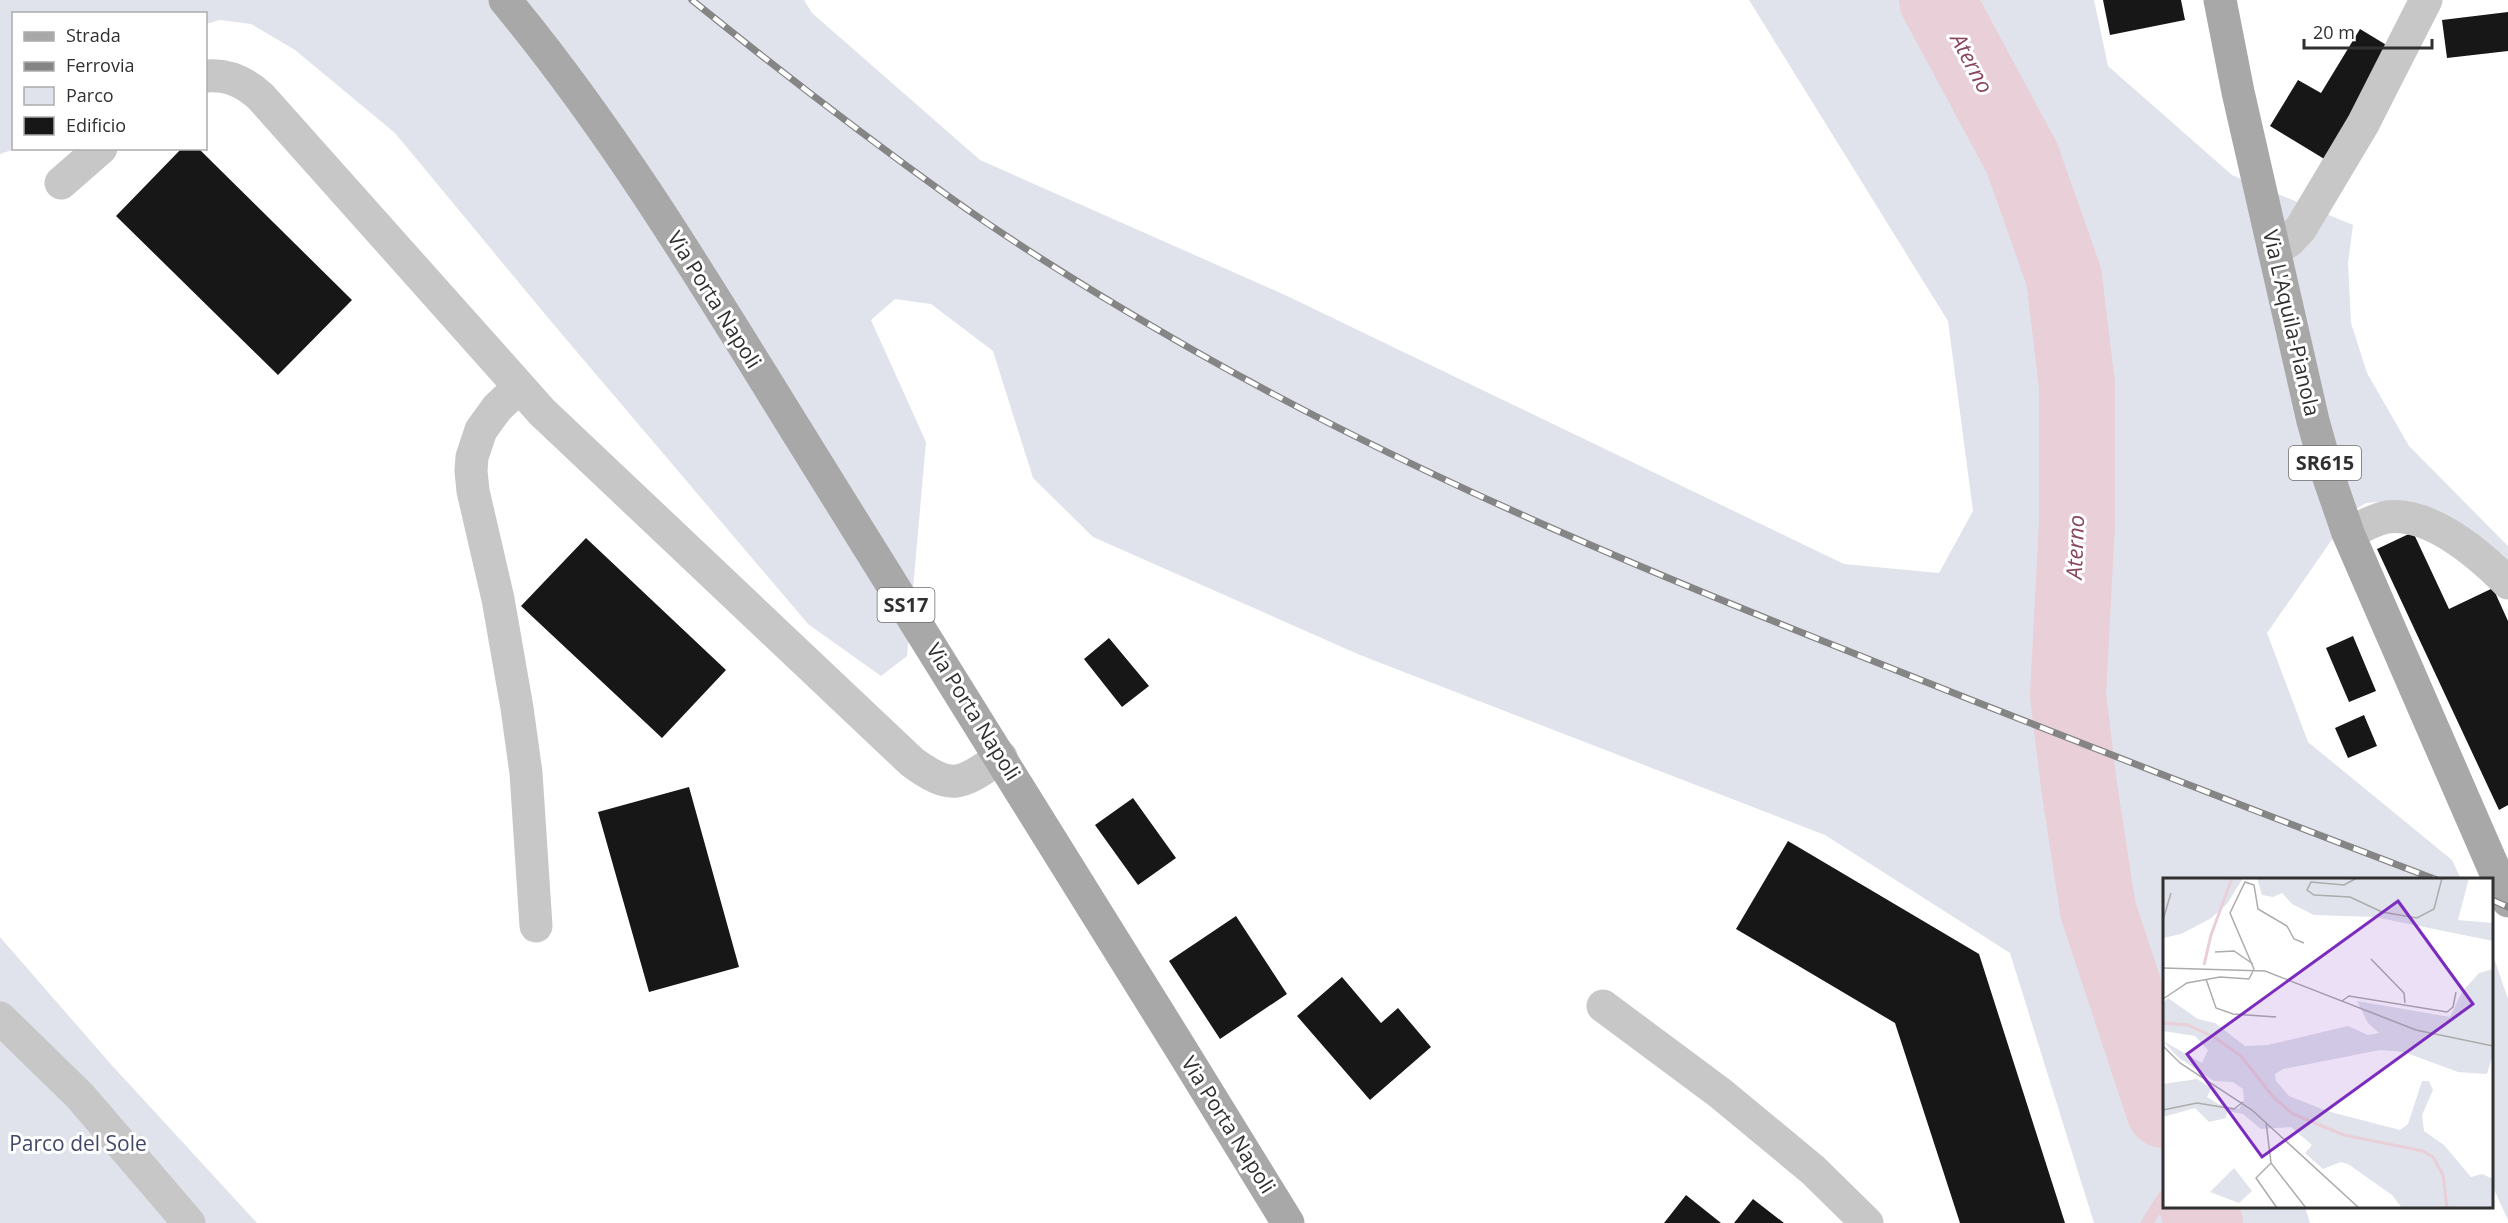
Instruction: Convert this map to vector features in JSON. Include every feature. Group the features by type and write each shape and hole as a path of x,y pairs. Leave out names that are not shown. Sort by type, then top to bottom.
{"main road":[{"name":"Via Porta Napoli","path":"505,0 591,114 667,226 1002,757 1288,1223"},
{"name":"Via L'Aquila-Pianola","path":"2220,0 2274,250 2313,421 2329,478 2348,533 2508,901"}],"street":[{"path":"2274,250 2289,241 2301,228 2363,124 2426,0"},
{"path":"207,76 218,75 237,80 261,97 542,412 912,762 939,779 960,782 1002,757"},
{"path":"61,183 99,150"},
{"path":"519,387 497,408 481,430 472,457 471,471 473,491 498,599 517,708 526,773 536,926"},
{"path":"2348,533 2385,517 2402,517 2453,537 2482,558 2508,584"},
{"path":"1603,1006 1720,1092 1813,1170 1867,1223"},
{"path":"0,1018 80,1096 189,1223"}],"green space":[{"path":"0,0 804,0 812,13 980,160 1285,295 1844,564 1939,573 1973,511 1948,321 1749,0 2094,0 2108,66 2232,175 2353,225 2348,263 2351,323 2367,373 2409,446 2508,546 2508,597 2391,501 2366,503 2351,512 2267,633 2308,742 2452,860 2461,878 2163,878 2163,1208 2305,1208 2310,1223 2094,1223 2010,953 1825,835 1360,655 1093,537 1033,478 993,351 931,304 895,299 871,320 926,442 907,656 881,676 808,624 549,319 395,133 295,50 251,24 220,20 207,24 207,12 12,12 12,150 0,154"},
{"name":"Parco del Sole","path":"0,937 108,1061 257,1223 0,1223"},
{"path":"2493,955 2508,999 2508,1220 2493,1187"}],"building":[{"path":"2103,0 2181,0 2185,20 2110,35"},
{"path":"2508,12 2508,51 2447,58 2442,20"},
{"path":"2360,29 2393,49 2326,160 2270,126 2298,80 2321,93"},
{"path":"180,150 200,150 352,300 278,375 116,216"},
{"path":"2413,532 2449,609 2493,588 2508,621 2508,805 2499,810 2377,549"},
{"path":"586,538 726,670 662,738 521,606"},
{"path":"2353,636 2376,691 2349,702 2326,648"},
{"path":"1109,638 1149,686 1122,707 1084,659"},
{"path":"2364,715 2377,746 2348,758 2335,728"},
{"path":"689,787 739,967 649,992 598,812"},
{"path":"1133,798 1176,858 1138,885 1095,825"},
{"path":"1788,841 1979,954 2065,1223 1960,1223 1895,1023 1736,929"},
{"path":"1236,916 1287,994 1220,1039 1169,961"},
{"path":"1342,977 1381,1023 1398,1008 1431,1047 1370,1100 1297,1016"},
{"path":"1686,1195 1721,1223 1664,1223"},
{"path":"1753,1199 1784,1223 1734,1223"}],"waterway":[{"name":"Aterno","path":"1937,0 2022,158 2064,277 2077,386 2077,523 2068,695 2098,910 2163,1107"},
{"path":"2147,1223 2163,1198"},
{"name":"Aterno","path":"2198,1208 2205,1223"}],"railway":[{"path":"692,0 853,126 951,198 1040,258 1193,350 1352,435 1515,512 1681,583 1995,709 2432,878"},
{"path":"2493,900 2508,907"}]}
